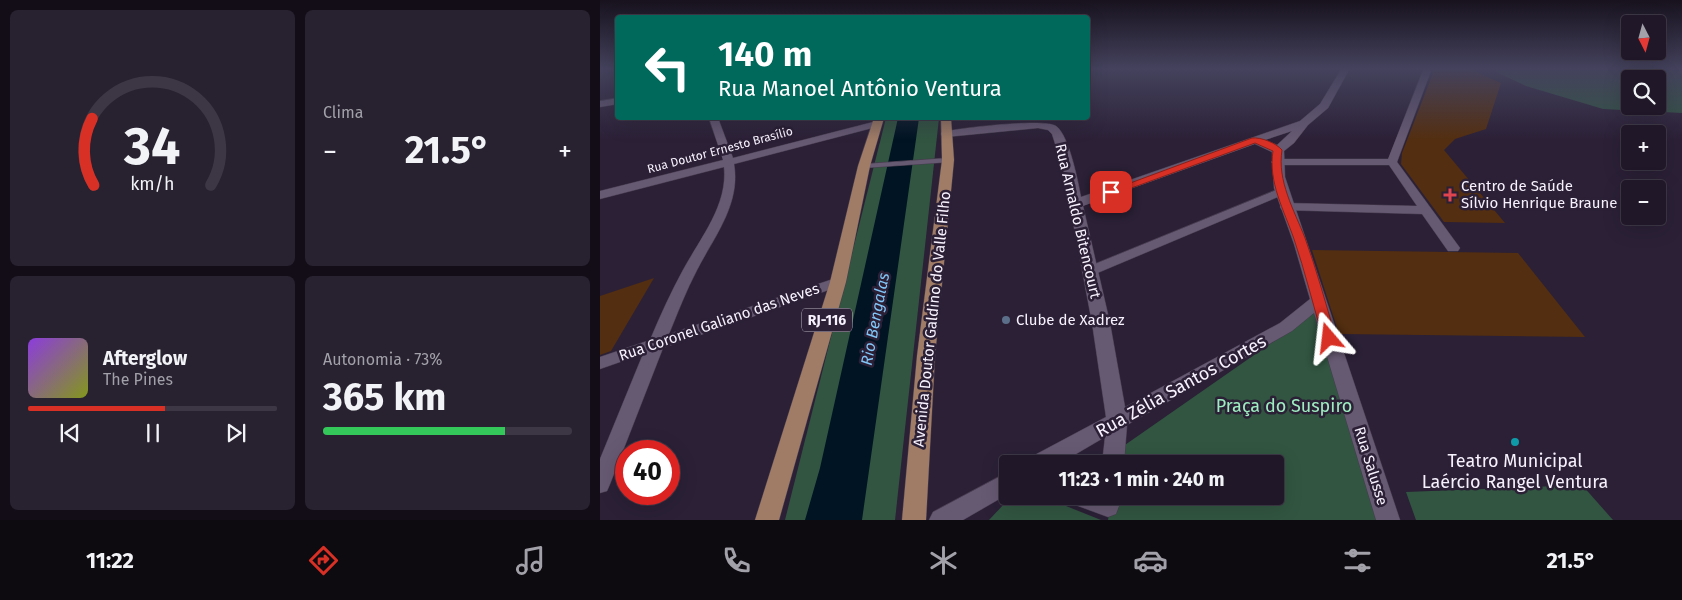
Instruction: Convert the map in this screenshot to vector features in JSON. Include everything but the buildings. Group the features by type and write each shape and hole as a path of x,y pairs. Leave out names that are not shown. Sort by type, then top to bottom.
{"main road":[{"name":"RJ-116","path":"768,520 838,282 864,166 878,121"},
{"name":"Avenida Doutor Galdino do Valle Filho","path":"914,520 926,356 948,160 946,126"}],"street":[{"path":"1075,204 1304,123 1319,114 1333,92"},
{"path":"1392,162 1419,92"},
{"path":"600,104 615,101"},
{"path":"600,484 656,342 686,278 723,214 730,183 730,162 714,120"},
{"name":"Rua Doutor Ernesto Brasílio","path":"600,196 878,121"},
{"path":"1277,156 1304,123"},
{"name":"Rua Arnaldo Bitencourt","path":"946,126 1038,124 1051,126 1060,140 1069,169 1090,271 1117,421 1114,455"},
{"path":"1255,140 1277,156 1392,162"},
{"name":"Rua Salusse","path":"1277,156 1283,200 1299,239 1388,520"},
{"path":"864,166 948,160"},
{"path":"1392,162 1453,248"},
{"path":"1090,271 1283,200 1426,210"},
{"name":"Rua Coronel Galiano das Neves","path":"600,363 656,342 838,282"},
{"name":"Rua Zélia Santos Cortes","path":"1055,455 1286,327 1318,300"},
{"path":"941,520 999,487"}],"green space":[{"path":"1547,92 1621,92 1621,110 1603,109"},
{"path":"1666,92 1682,92 1682,113 1666,112"},
{"path":"885,120 939,120 895,520 785,520"},
{"name":"Praça do Suspiro","path":"1316,312 1380,520 1108,520 1110,505 1284,505 1284,455 1120,455 1122,447"},
{"path":"1582,485 1613,520 1416,520 1406,492"},
{"path":"1003,505 1060,505 1101,520 989,520"}],"water":[{"name":"Rio Bengalas","path":"898,120 919,120 862,520 805,520 820,468"}],"place":[{"name":"Centro de Saúde Sílvio Henrique Braune","path":"1450,195"},
{"name":"Clube de Xadrez","path":"1006,320"},
{"name":"Teatro Municipal Laércio Rangel Ventura","path":"1515,442"}],"route":[{"path":"1111,192 1255,140 1273,146 1278,150 1276,162 1283,199 1299,239 1329,338"}]}
